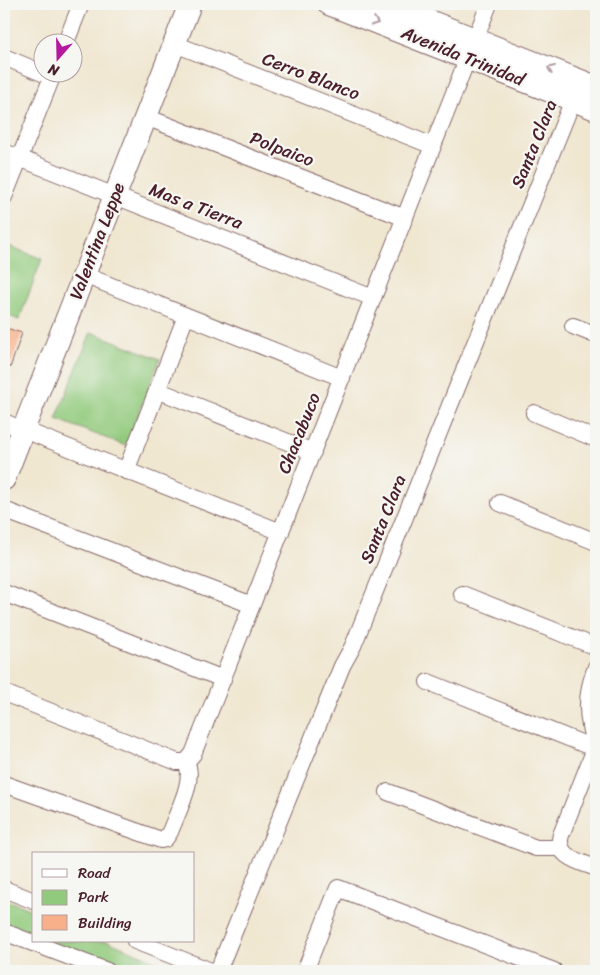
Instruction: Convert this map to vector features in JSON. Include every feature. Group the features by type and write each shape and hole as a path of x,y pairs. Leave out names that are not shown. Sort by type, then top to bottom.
{"street":[{"path":"70,32 81,4"},
{"name":"Valentina Leppe","path":"4,479 13,426 84,275 190,4"},
{"name":"Avenida Trinidad","path":"329,4 472,49 584,89 596,109"},
{"name":"Avenida Trinidad","path":"386,4 472,49"},
{"name":"Chacabuco","path":"186,762 193,754 223,679 489,4"},
{"name":"Cerro Blanco","path":"175,44 433,146"},
{"path":"4,57 32,67"},
{"path":"4,197 50,82"},
{"name":"Santa Clara","path":"218,971 342,666 353,646 584,89"},
{"name":"Polpaico","path":"146,117 405,218"},
{"name":"Mas a Tierra","path":"4,152 373,298"},
{"path":"84,275 342,378"},
{"path":"126,471 186,316"},
{"path":"574,326 596,335"},
{"path":"157,390 312,452"},
{"path":"534,413 596,439"},
{"path":"13,426 281,532"},
{"path":"500,503 596,542"},
{"path":"4,510 252,605"},
{"path":"4,593 223,679"},
{"path":"462,594 596,647"},
{"path":"596,667 589,686 587,708 591,733 596,748 561,835 560,848 570,858 596,868"},
{"path":"428,682 596,748"},
{"path":"4,693 177,762 186,762 190,771 188,782 170,832 165,839 157,839 4,784"},
{"path":"388,792 528,846 545,849 560,848"},
{"path":"305,971 338,888 554,971"},
{"path":"4,889 32,900"},
{"path":"4,932 107,971"},
{"path":"138,942 211,971"}],"green space":[{"path":"7,245 42,259 19,320 4,314 4,253"},
{"path":"91,332 160,359 126,446 56,419"},
{"path":"4,899 32,910 32,936 4,925"},
{"path":"48,942 109,942 180,971 122,971"}],"building":[{"path":"6,328 22,333 10,368 4,365 4,336"}]}
